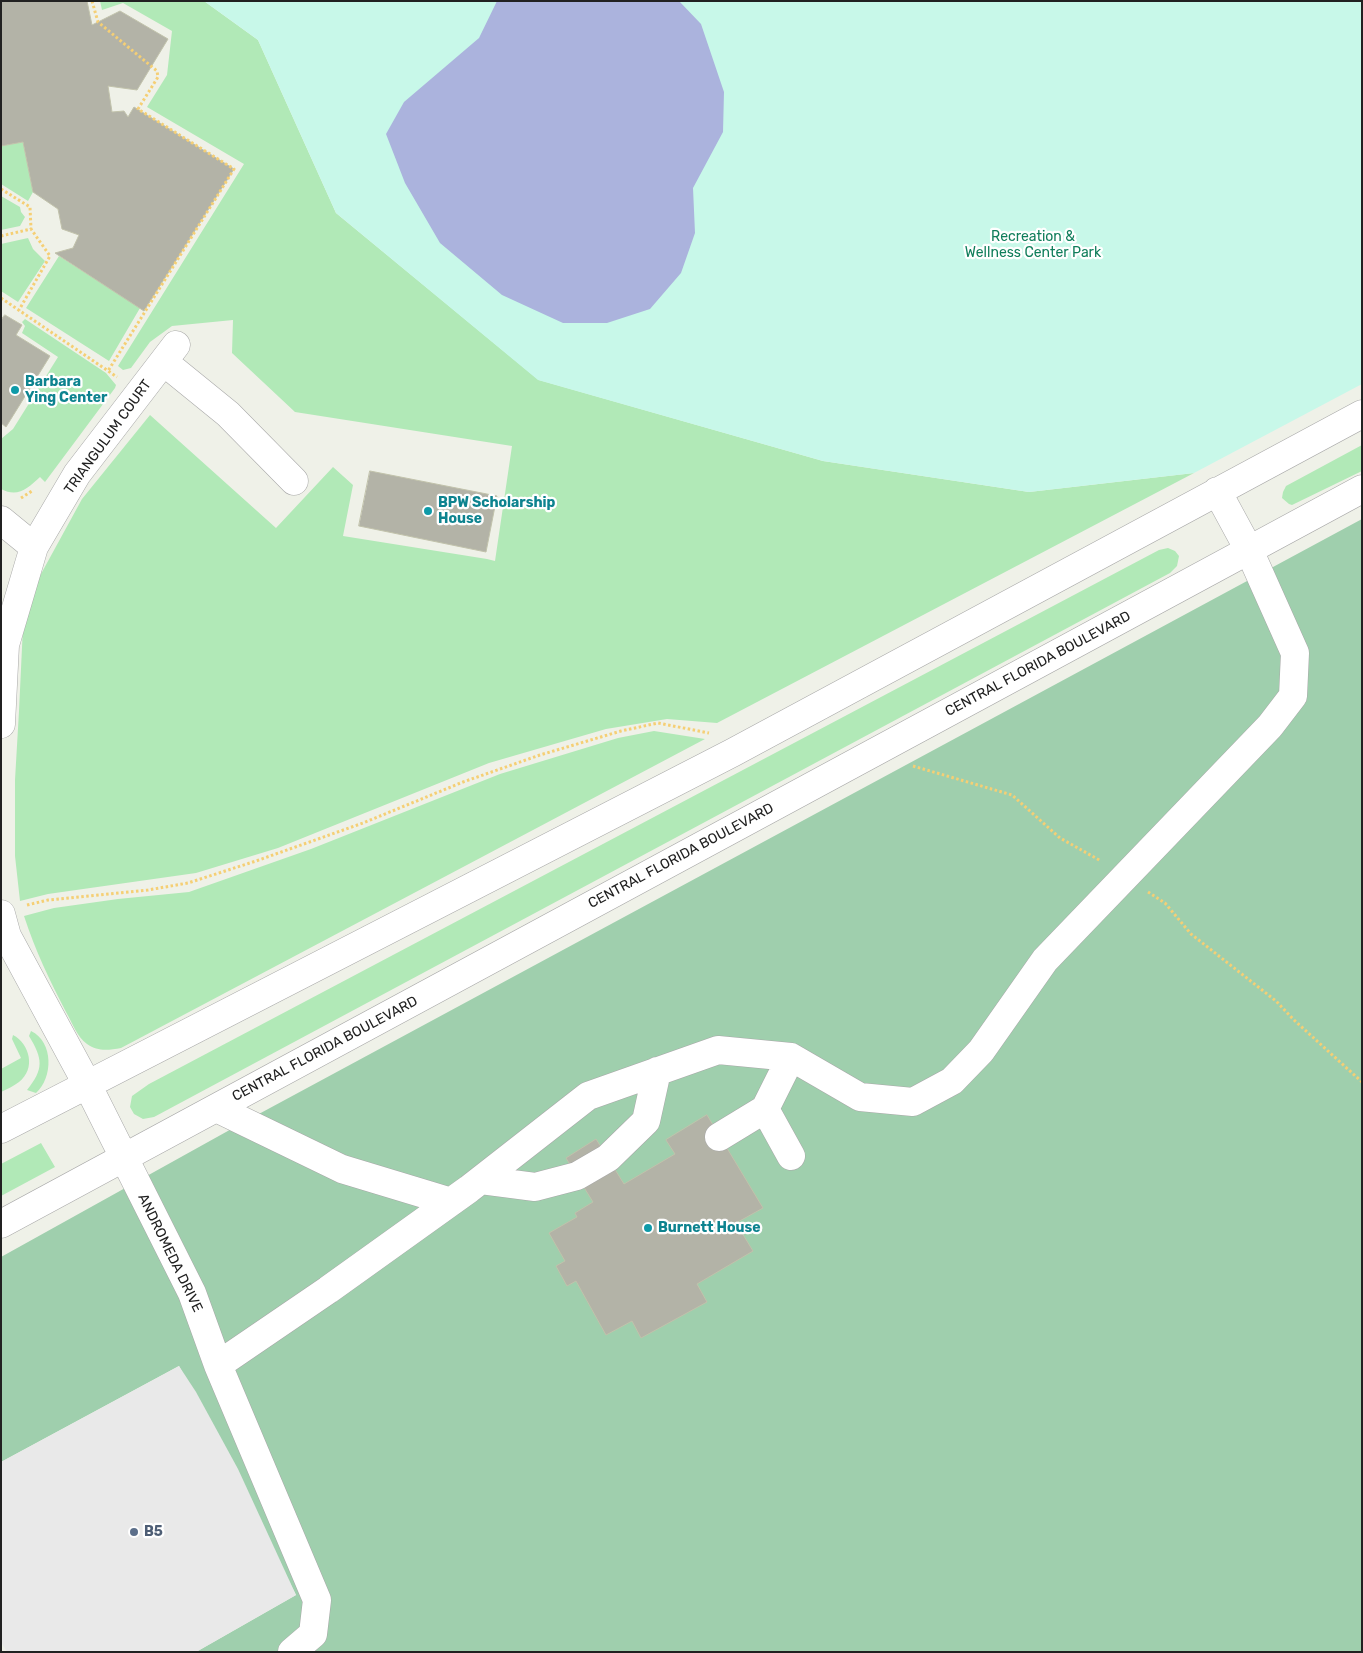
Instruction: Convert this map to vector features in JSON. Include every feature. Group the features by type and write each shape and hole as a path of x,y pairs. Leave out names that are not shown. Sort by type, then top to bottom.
{"street":[{"name":"TRIANGULUM COURT","path":"3,645 34,547 77,474 170,354 294,481"},
{"path":"1,1129 732,753 1362,414"},
{"name":"CENTRAL FLORIDA BOULEVARD","path":"1,1224 1362,489"},
{"path":"218,1364 328,1290 451,1202 588,1096 718,1050 791,1057 860,1097 913,1102 952,1081 981,1051 1045,960 1270,726 1293,696 1295,653 1249,550 1218,491"},
{"path":"1,520 34,547"},
{"path":"1,724 3,645"},
{"name":"ANDROMEDA DRIVE","path":"13,910 7,936 87,1084 192,1293 218,1364 317,1600 313,1634 292,1652"},
{"path":"719,1137 765,1109 791,1057"},
{"path":"480,1180 535,1188 577,1176 608,1158 646,1121 657,1071"},
{"path":"216,1108 342,1169 451,1202"},
{"path":"765,1109 791,1156"}],"path":[{"path":"92,1 98,22 157,71 158,77 138,109 234,170 108,371"},
{"path":"1,189 30,207 31,229 50,256 19,310"},
{"path":"1,236 31,229"},
{"path":"1,298 140,392"},
{"path":"18,498 24,497 39,485"},
{"path":"13,910 48,900 148,890 188,883 363,823 471,778 621,731 658,723 714,734"},
{"path":"913,766 1012,796 1060,838 1094,856 1165,903 1190,934 1276,1001 1362,1082"}],"green space":[{"path":"100,1 204,1 258,40 336,213 539,380 823,461 1029,492 1194,473 717,723 667,719 606,729 489,763 278,848 196,873 48,894 20,901 15,856 15,780 24,605 82,499 150,415 276,528 333,467 353,485 343,536 495,561 512,446 295,412 232,353 233,320 172,326 150,342 131,368 123,370 118,366 244,164 147,107 167,75 172,31 123,3 102,10"},
{"name":"Recreation & Wellness Center Park","path":"204,1 1362,1 1362,384 1194,473 1029,492 823,461 538,380 336,213 258,40"},
{"path":"23,142 33,192 28,201 1,184 1,146"},
{"path":"1,196 20,207 25,217 20,226 1,230"},
{"path":"28,238 33,249 45,261 18,302 1,291 1,244"},
{"path":"59,256 140,308 109,361 26,308"},
{"path":"25,319 106,373 116,385 45,482 40,477 27,488 18,492 7,492 1,489 1,439 13,429 58,357 22,333 25,326 22,322"},
{"path":"1362,445 1362,471 1292,505 1282,498 1286,486"},
{"path":"1362,519 1362,1652 196,1652 296,1595 179,1366 1,1462 1,1257 244,1122"},
{"path":"1168,548 1175,551 1179,556 1177,566 1170,573 154,1117 143,1119 134,1114 130,1107 132,1096 149,1084 1159,550"},
{"path":"654,731 705,739 121,1048 108,1050 95,1048 87,1044 80,1037 49,977 24,916 54,908 189,892 311,849 500,774 618,738"},
{"path":"31,1031 39,1036 44,1043 49,1060 46,1079 36,1093 27,1090 33,1083 40,1064 37,1051 29,1036"},
{"path":"13,1035 24,1044 27,1050 29,1057 28,1070 19,1082 1,1092 1,1069 21,1058 12,1039"},
{"path":"41,1143 55,1167 1,1196 1,1164"}],"shaded area":[{"path":"497,1 679,1 701,24 724,92 723,132 693,188 695,233 681,273 650,309 607,323 563,323 502,295 440,243 405,183 386,134 404,102 479,38"},
{"name":"B5","path":"179,1366 196,1392 238,1469 296,1595 196,1652 7,1652 1,1642 1,1462"}],"building":[{"path":"1,1 87,1 92,25 120,11 168,39 137,90 108,86 112,112 124,111 128,117 134,107 234,169 144,311 55,253 73,248 79,235 62,229 58,209 33,192 23,142 1,146"},
{"name":"Barbara Ying Center","path":"5,315 22,325 16,335 50,356 6,427 1,423 1,320"},
{"name":"BPW Scholarship House","path":"370,471 497,496 486,552 359,526"},
{"name":"Burnett House","path":"707,1115 763,1208 736,1223 753,1251 697,1284 707,1302 641,1338 632,1321 606,1335 576,1281 567,1286 556,1266 565,1261 549,1233 577,1217 575,1213 593,1202 566,1158 596,1139 624,1184 675,1154 666,1140"}],"place":[{"name":"Barbara Ying Center","path":"15,390"},
{"name":"BPW Scholarship House","path":"428,511"},
{"name":"Burnett House","path":"648,1228"},
{"name":"B5","path":"134,1532"}]}
